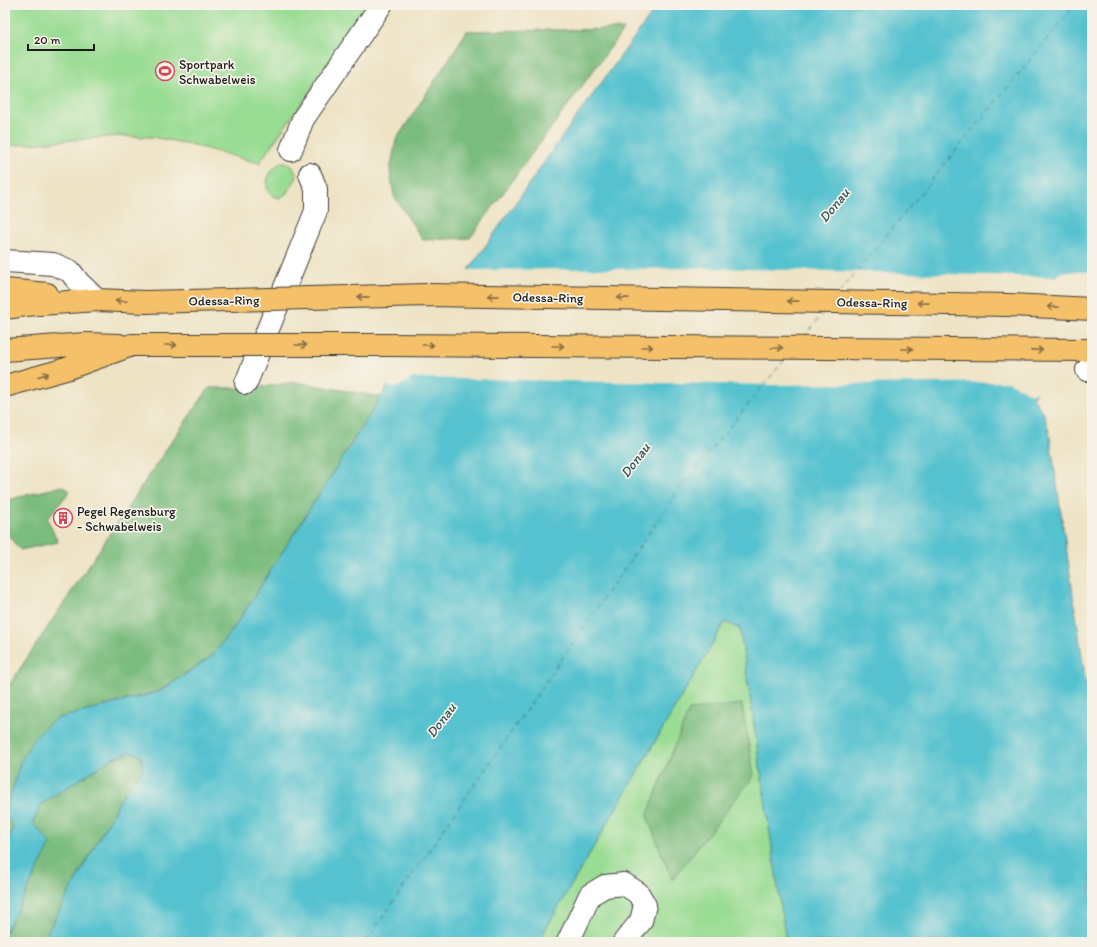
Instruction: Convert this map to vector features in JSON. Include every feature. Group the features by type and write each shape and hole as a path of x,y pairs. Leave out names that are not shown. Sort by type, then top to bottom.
{"highway":[{"path":"5,290 98,300"},
{"name":"Odessa-Ring","path":"5,308 98,300 145,302 428,295 1009,305 1092,309"},
{"path":"5,350 86,344 424,345 1090,364"},
{"path":"5,386 66,369 132,345"}],"lane":[{"path":"291,150 303,119 381,5"},
{"path":"246,383 316,211 316,189 310,174"},
{"path":"5,261 53,264 70,270 80,283 98,300"},
{"path":"568,942 590,895 605,886 624,884 638,893 645,905 641,921 624,942"}],"green space":[{"name":"Sportpark Schwabelweis","path":"5,5 372,5 259,163 189,144 152,137 117,136 5,146"},
{"path":"624,29 470,238 423,240 394,196 390,171 396,140 467,31"},
{"path":"281,162 292,166 297,177 286,194 279,198 269,191 267,181 272,170"},
{"path":"296,382 381,397 236,625 212,656 159,691 56,719 5,848 5,691 209,388 254,388"},
{"path":"63,486 70,491 47,519 58,542 20,550 5,531 5,502 7,500"},
{"path":"725,622 740,629 786,942 538,942"},
{"path":"742,704 754,776 672,880 647,816 689,710"},
{"path":"130,752 141,758 143,764 142,771 125,791 42,942 5,942 5,933 50,844 33,823 41,804 113,758"}],"water":[{"name":"Donau","path":"658,5 1092,5 1092,277 1033,398 1043,412 1049,431 1092,724 1092,942 786,942 740,629 725,622 538,942 42,942 125,791 142,771 143,764 141,757 136,753 130,752 113,758 41,804 33,823 51,844 5,933 5,848 13,828 6,812 20,763 35,736 55,719 159,692 212,656 236,625 395,375 564,134"}],"pier":[{"path":"709,268 1055,277 1062,272 1092,272 1092,281 1037,393 1029,393 1009,382 773,385 413,378 398,387 386,386 467,270"}],"ferry route":[{"path":"840,292 1075,5"},
{"path":"804,337 823,313"},
{"path":"367,942 680,488 785,359"}],"place":[{"name":"Sportpark Schwabelweis","path":"165,71"},
{"name":"Pegel Regensburg - Schwabelweis","path":"63,518"}]}
